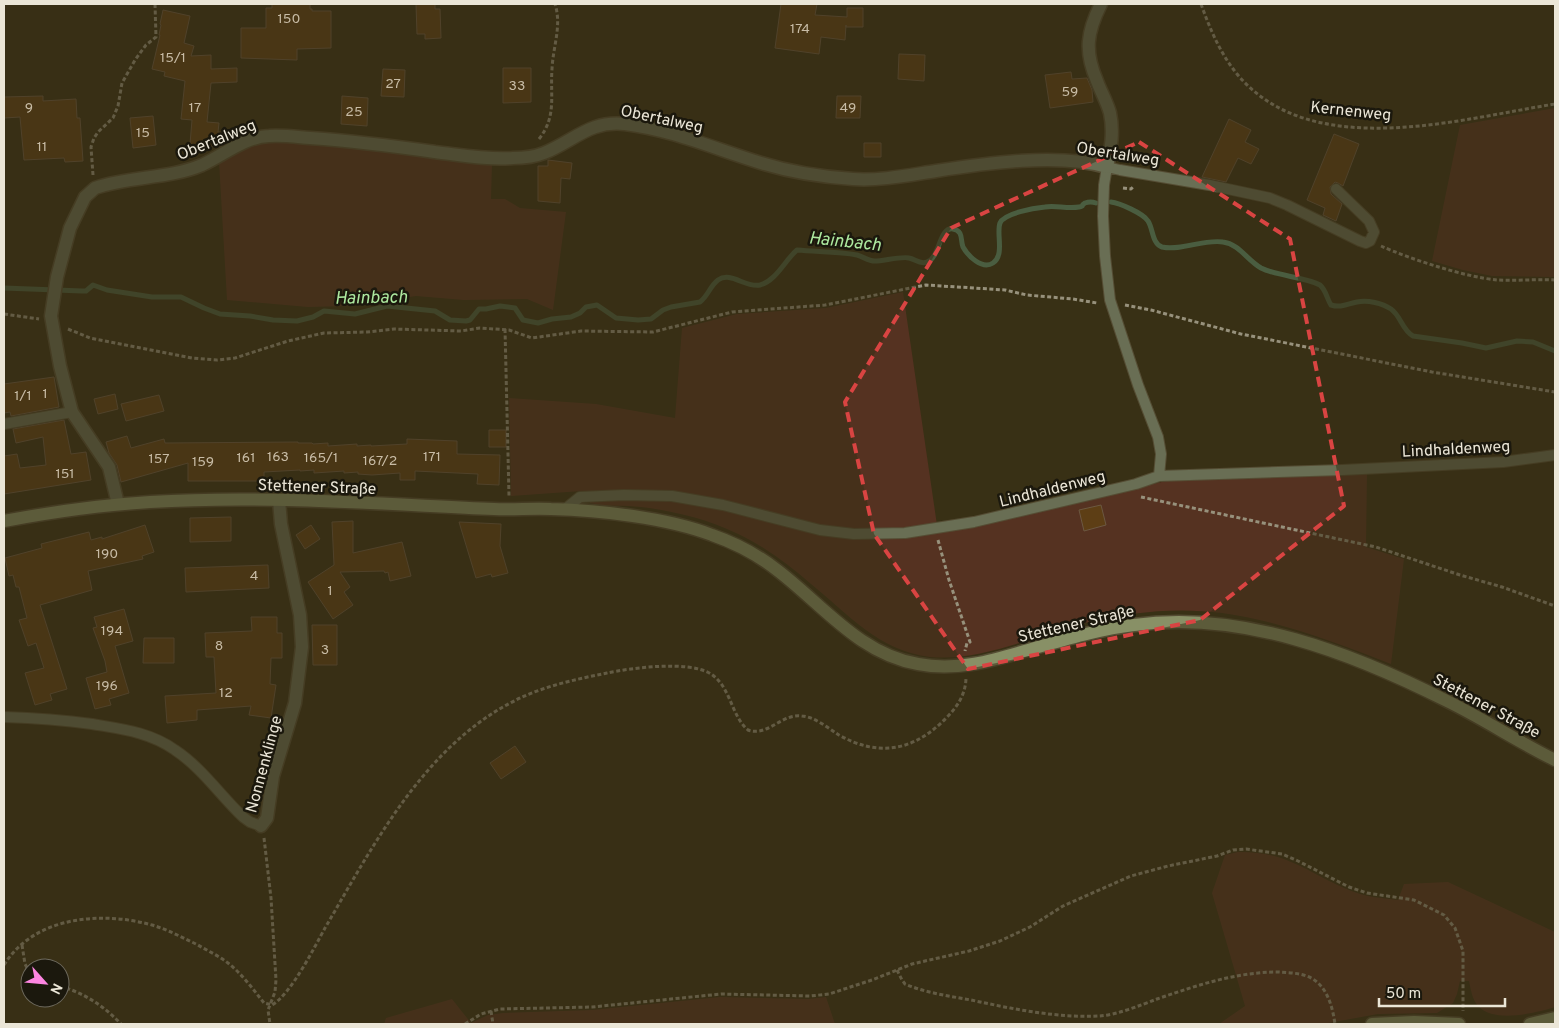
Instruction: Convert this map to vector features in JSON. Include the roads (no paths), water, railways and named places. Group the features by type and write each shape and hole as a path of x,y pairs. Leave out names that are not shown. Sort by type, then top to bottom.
{"main road":[{"name":"Stettener Straße","path":"4,521 74,509 118,504 210,499 279,500 510,510 564,510 629,516 688,527 711,534 757,557 795,585 851,634 879,652 902,661 944,667 965,666 1001,658 1091,632 1127,625 1184,621 1239,627 1303,642 1384,672 1447,701 1555,760"},
{"path":"1530,1024 1555,1018"},
{"path":"1372,1024 1461,1020"}],"street":[{"path":"1101,4 1091,26 1088,50 1090,64 1107,104 1111,121 1112,140 1107,167"},
{"name":"Obertalweg","path":"72,412 60,366 52,323 53,301 63,249 72,221 85,197 95,188 195,168 248,141 270,135 355,141 485,158 520,158 551,150 590,128 601,124 616,123 669,133 766,164 826,177 878,178 1025,161 1052,160 1091,162 1107,167"},
{"path":"72,412 109,467 118,504"},
{"name":"Nonnenklinge","path":"261,826 266,818 273,776 296,703 302,652 300,615 281,524 279,500"}],"lane":[{"name":"Obertalweg","path":"1107,167 1270,198 1360,241 1366,243 1370,241 1374,232 1371,224 1336,189"},
{"path":"1107,167 1103,191 1103,231 1111,306 1158,437 1161,454 1160,476"},
{"path":"4,424 72,412"},
{"name":"Lindhaldenweg","path":"564,510 580,497 668,496 723,506 831,532 896,534 936,530 1136,484 1160,476 1502,462 1555,454"},
{"path":"4,717 60,720 110,726 132,730 156,739 174,749 193,764 243,817 261,826"}],"waterway":[{"name":"Hainbach","path":"1111,202 1131,209 1145,218 1150,224 1156,243 1162,247 1170,248 1208,242 1229,243 1267,271 1307,280 1320,285 1324,289 1331,305 1341,306 1366,301 1391,309 1406,330 1413,336 1486,348 1517,341 1533,342 1555,351"},
{"name":"Hainbach","path":"4,288 86,291 93,285 107,290 152,297 181,297 220,314 273,320 297,321 313,317 324,311 355,314 387,306 435,311 450,320 466,321 470,320 479,309 500,306 515,308 523,320 538,323 571,317 580,313 586,307 597,305 616,318 651,319 663,310 671,307 700,302 715,282 723,278 733,278 754,285 766,283 776,275 797,250 850,254 875,261 906,258 924,263 935,255 945,232 948,229 953,229 959,232 963,247 968,254 976,261 989,265 999,255 999,227 1000,223 1007,216 1053,206 1075,207 1086,203 1096,203"}]}
